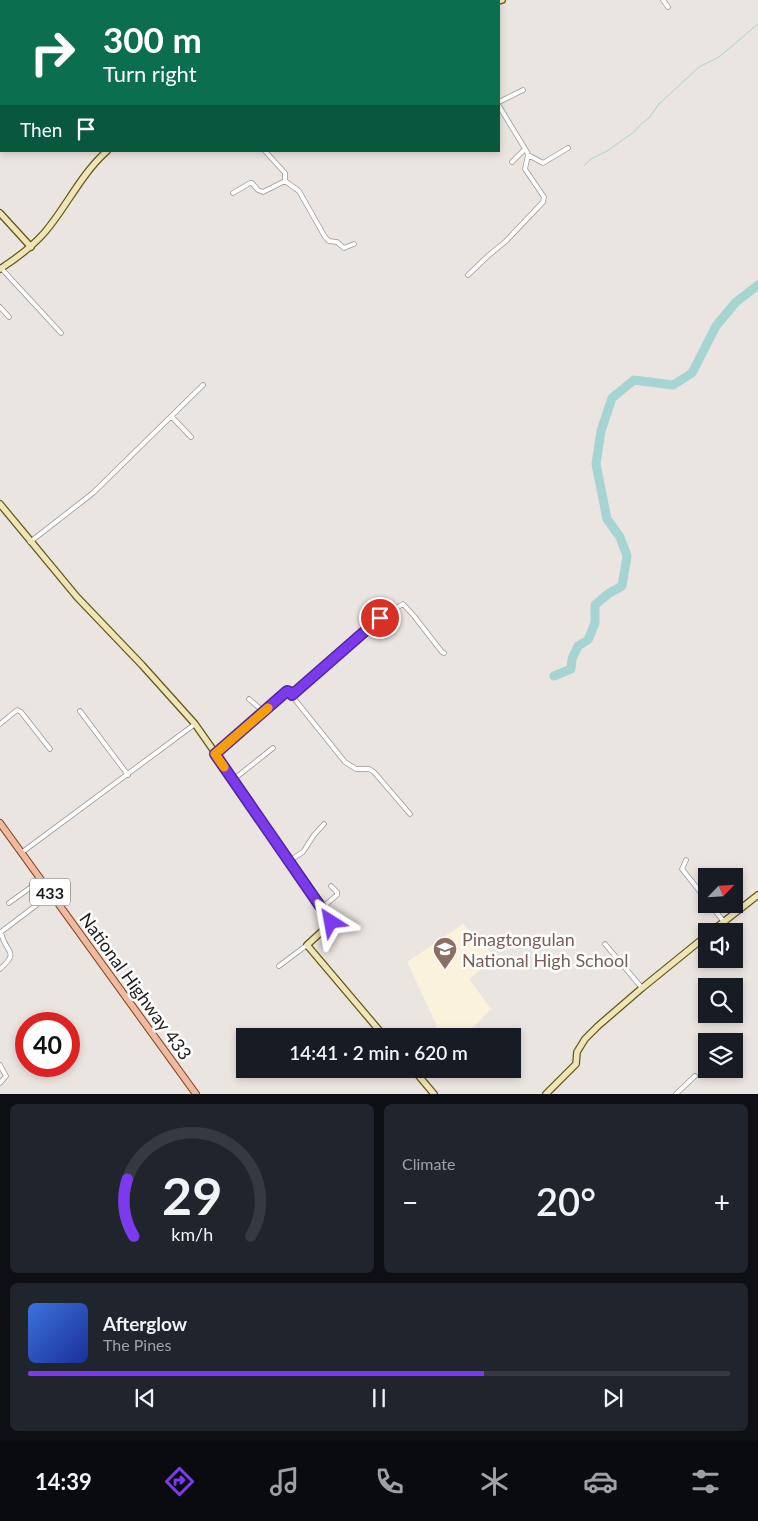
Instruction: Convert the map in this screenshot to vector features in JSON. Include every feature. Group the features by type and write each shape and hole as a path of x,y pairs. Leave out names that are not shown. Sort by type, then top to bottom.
{"main road":[{"name":"National Highway 433","path":"0,823 196,1094"}],"street":[{"path":"663,0 668,7"},
{"path":"500,102 523,90"},
{"path":"468,275 488,255 506,241 543,202 543,194 525,170 528,155 526,149 500,108"},
{"path":"528,155 543,163 568,148"},
{"path":"512,162 526,149"},
{"path":"61,333 1,268 31,247 52,223 93,165 106,152"},
{"path":"266,152 285,173 285,181"},
{"path":"233,193 250,183 263,192 285,181"},
{"path":"285,181 299,191 329,241 340,243 344,248 354,244"},
{"path":"0,213 31,247"},
{"path":"0,307 9,317"},
{"path":"30,542 93,493 203,385"},
{"path":"172,417 191,437"},
{"path":"0,504 77,597 195,724 330,917 330,924 307,945 279,966"},
{"path":"292,695 380,618 403,604 444,653"},
{"path":"215,754 287,691 290,692 345,762 356,769 369,769 374,772 410,814"},
{"path":"249,699 264,712"},
{"path":"0,724 17,710 21,712 50,749"},
{"path":"80,711 128,774"},
{"path":"21,853 195,724"},
{"path":"234,780 273,748"},
{"path":"289,861 305,850 314,835 324,824"},
{"path":"686,860 682,869 698,889"},
{"path":"9,903 41,880"},
{"path":"323,908 337,895 337,892 331,886"},
{"path":"0,969 10,960 11,955 2,939 1,932 51,894"},
{"path":"717,913 724,922 758,895"},
{"path":"549,1093 576,1064 578,1052 585,1039 642,988 698,942"},
{"path":"605,944 642,988"},
{"path":"307,945 377,1028"},
{"path":"0,1065 6,1076 0,1083"},
{"path":"676,1094 695,1076"},
{"path":"421,1078 434,1094"}],"shaded area":[{"name":"Pinagtongulan National High School","path":"463,924 496,957 469,979 491,1009 473,1028 435,1028 437,1026 407,962"}],"waterway":[{"path":"584,166 591,159 607,151 634,132 649,118 659,104 699,67 719,57 758,24"},
{"path":"554,676 571,669 572,659 578,646 588,640 595,623 595,605 608,594 622,586 627,556 620,537 607,519 596,464 601,431 612,398 634,380 673,385 692,373 716,326 736,302 758,285"}],"slow traffic":[{"path":"224,767 215,754 268,708"}],"place":[{"name":"Pinagtongulan National High School","path":"445,970"}],"route":[{"path":"331,922 330,917 215,754 287,691 292,695 380,618"}]}
